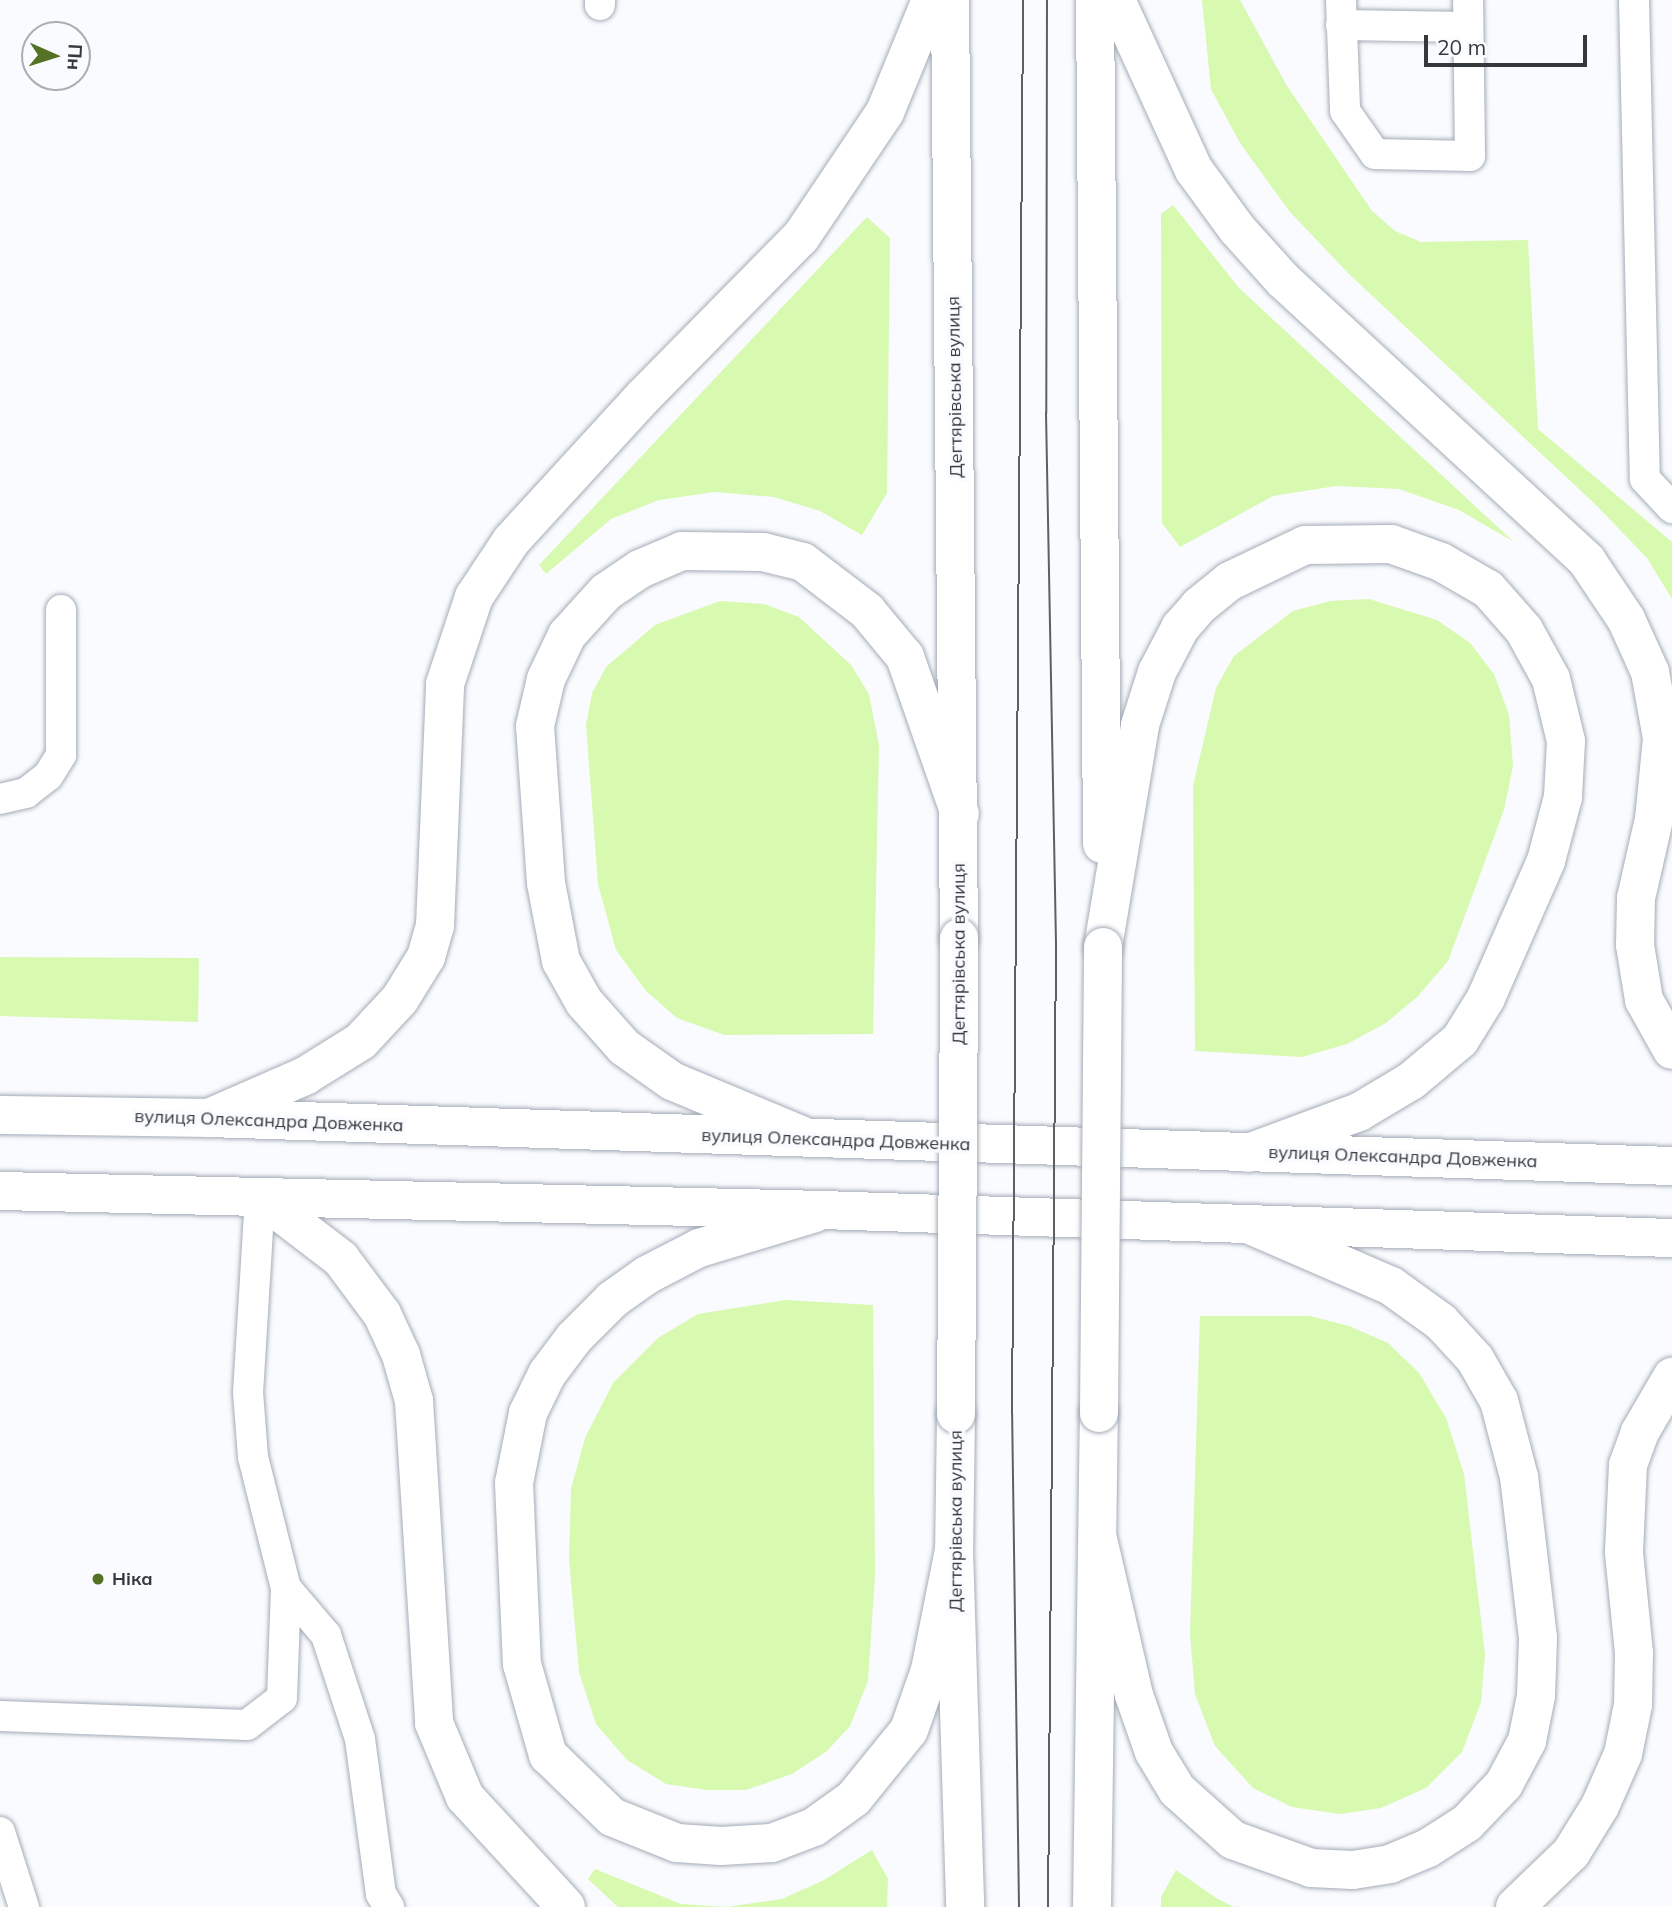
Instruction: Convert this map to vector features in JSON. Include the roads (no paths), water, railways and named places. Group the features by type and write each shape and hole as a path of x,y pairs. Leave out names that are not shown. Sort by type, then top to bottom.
{"main road":[{"path":"209,1118 305,1076 361,1041 400,999 426,957 435,926 445,684 474,597 511,541 644,396 801,237 885,112 932,0"},
{"name":"Дегтярівська вулиця","path":"950,0 960,814 954,1550 965,1907"},
{"path":"1092,1907 1103,947 1095,0"},
{"path":"1116,0 1194,170 1237,229 1283,280 1587,561 1626,619 1650,672 1662,738 1654,819 1636,898 1636,954 1644,1000 1672,1050"},
{"path":"1103,947 1140,725 1157,672 1180,628 1199,606 1230,581 1305,545 1391,544 1441,562 1488,589 1524,629 1551,679 1566,741 1563,797 1546,861 1486,998 1460,1040 1411,1081 1359,1112 1248,1153"},
{"path":"817,1140 672,1081 624,1047 584,1002 561,961 546,883 535,726 546,679 566,635 606,592 651,565 682,551 724,549 763,552 803,562 867,611 905,657 960,814"},
{"name":"вулиця Олександра Довженка","path":"0,1115 209,1118 1672,1166"},
{"path":"0,1191 822,1210 1672,1238"},
{"path":"260,1197 341,1258 382,1314 401,1355 414,1401 435,1723 465,1797 566,1907"},
{"path":"822,1210 699,1248 647,1275 613,1299 574,1338 547,1374 528,1413 514,1494 522,1664 548,1755 612,1817 677,1843 772,1843 814,1827 854,1798 909,1730 930,1670 954,1550"},
{"path":"1098,1539 1133,1695 1154,1752 1177,1790 1233,1840 1311,1868 1353,1870 1390,1864 1428,1848 1466,1823 1504,1784 1527,1741 1536,1696 1538,1638 1519,1476 1500,1401 1475,1359 1441,1322 1391,1286 1250,1225"},
{"path":"1515,1907 1571,1853 1600,1806 1623,1754 1633,1704 1634,1653 1623,1552 1628,1465 1640,1432 1672,1377"}],"lane":[{"path":"1634,0 1645,479 1663,512"},
{"path":"1341,13 1468,14 1470,156 1375,154 1345,111 1341,13"},
{"path":"0,800 26,793 48,776 61,755 61,610"},
{"path":"0,1716 247,1725 282,1698 286,1588 253,1457 248,1392 260,1197"},
{"path":"286,1588 326,1635 360,1739 381,1894 389,1907"},
{"path":"0,1832 24,1907"}],"tram line":[{"path":"1019,1907 1012,1414 1023,0"},
{"path":"1047,0 1046,413 1056,942 1048,1907"}],"place":[{"name":"Ніка","path":"98,1579"}]}
